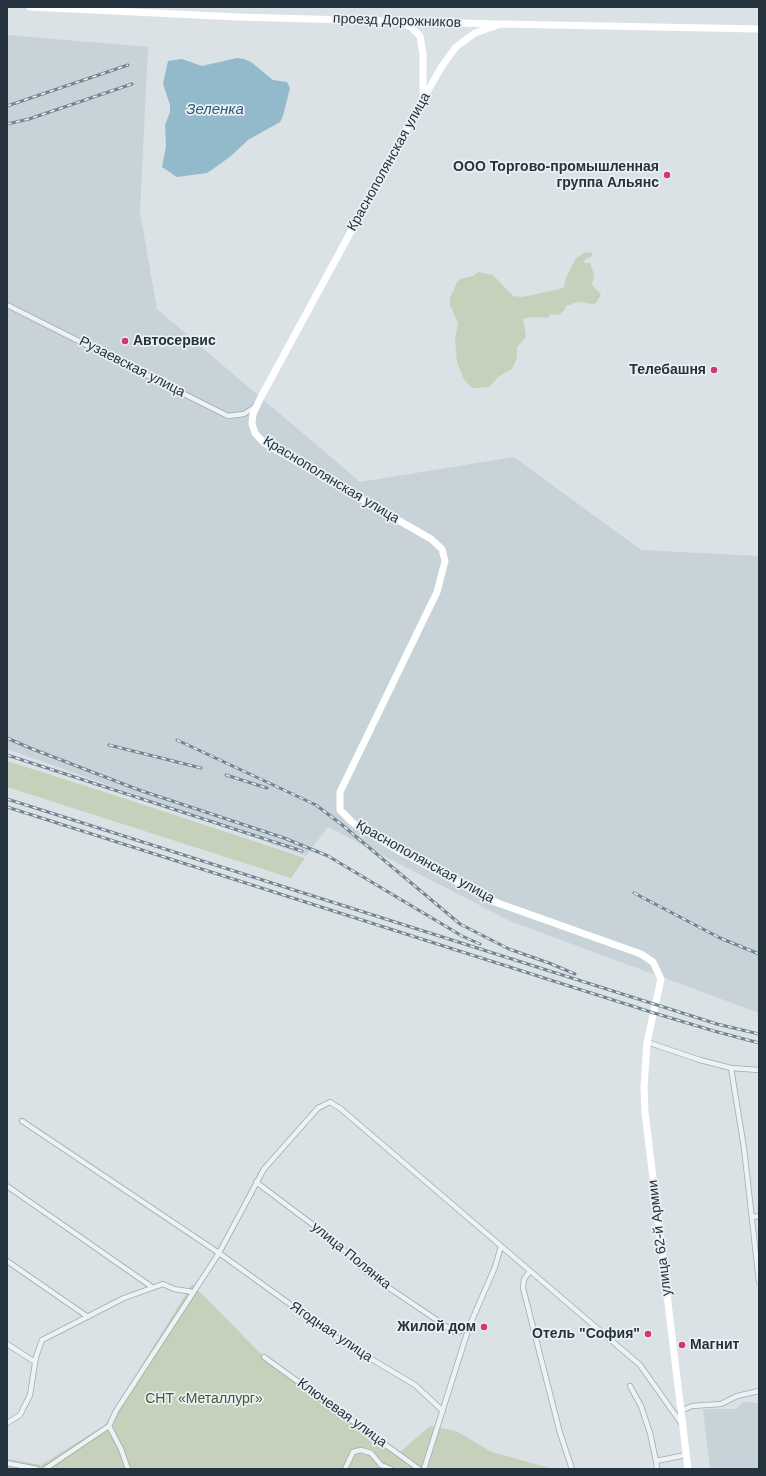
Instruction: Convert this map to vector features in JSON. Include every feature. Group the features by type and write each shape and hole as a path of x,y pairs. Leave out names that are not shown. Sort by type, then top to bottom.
{"street":[{"name":"проезд Дорожников","path":"30,7 238,17 501,24"},
{"path":"395,20 411,27 420,36 423,54 423,99"},
{"name":"Краснополянская улица","path":"655,1008 660,979 653,962 641,954 495,902 399,851 353,823 340,810 340,792 437,592 445,561 442,549 431,539 264,443 255,433 252,424 253,414 423,99 442,66 456,47 475,33 501,24 759,29"},
{"name":"Рузаевская улица","path":"7,305 228,416 244,414 258,404"},
{"name":"улица 62-й Армии","path":"655,1008 647,1042 644,1087 645,1112 688,1469"},
{"path":"647,1042 700,1060 731,1068 759,1070"},
{"path":"731,1068 744,1148 759,1282"},
{"path":"45,1469 109,1426 116,1411 219,1253 264,1169 318,1108 330,1102 341,1109 640,1365 682,1424"},
{"name":"Ягодная улица","path":"22,1121 219,1253 341,1341 415,1386 443,1411"},
{"name":"улица Полянка","path":"256,1182 337,1243 367,1273 456,1333 469,1327"},
{"path":"7,1186 152,1287"},
{"path":"752,1217 759,1216"},
{"path":"424,1469 469,1327 495,1267 501,1246"},
{"path":"7,1262 88,1317"},
{"path":"530,1271 524,1279 523,1288 560,1433 572,1469"},
{"path":"7,1423 20,1415 30,1395 35,1362 42,1340 124,1298 152,1287 163,1284 174,1289 193,1292"},
{"path":"7,1344 35,1362"},
{"name":"Ключевая улица","path":"264,1357 419,1469"},
{"path":"630,1386 641,1406 650,1433 657,1469"},
{"path":"680,1411 692,1406 720,1404 737,1396 759,1392"},
{"path":"109,1426 122,1449 128,1469"},
{"path":"345,1469 353,1452 361,1450 371,1453 381,1464 391,1469"},
{"path":"656,1461 686,1455"},
{"path":"7,1463 37,1469"}],"shaded area":[{"path":"7,35 148,47 140,212 157,309 360,482 514,457 641,550 759,556 759,1013 512,922 328,827 306,856 7,749"},
{"path":"743,1402 759,1403 759,1469 710,1469 703,1409 736,1409"}],"green space":[{"path":"586,252 592,253 592,256 585,260 584,263 590,263 594,274 592,285 601,294 597,302 594,304 578,302 566,306 564,311 558,315 551,314 547,318 532,317 523,319 526,337 517,347 517,358 512,369 498,377 489,387 472,388 463,378 457,362 455,340 458,323 450,305 450,298 457,282 460,279 473,276 478,272 493,275 513,296 523,297 560,289 564,287 566,278 576,258"},
{"path":"7,761 305,858 291,878 7,787"},
{"name":"СНТ «Металлург»","path":"192,1284 264,1357 375,1434 399,1453 430,1426 456,1431 492,1452 553,1469 7,1469 7,1459 41,1465 105,1425"}],"water":[{"name":"Зеленка","path":"237,58 251,62 273,80 287,82 290,88 280,122 248,140 231,156 207,173 177,177 162,167 166,146 165,125 170,112 170,105 163,84 168,61 182,59 202,66"}],"railway":[{"path":"7,106 128,65"},
{"path":"7,124 29,119 132,84"},
{"path":"7,738 139,790 284,838 328,856 462,936 480,944"},
{"path":"177,740 316,805 341,824 460,924 509,949 575,974"},
{"path":"109,745 201,768"},
{"path":"7,755 302,851"},
{"path":"226,775 267,788"},
{"path":"7,799 717,1024 759,1034"},
{"path":"7,807 654,1013 759,1043"},
{"path":"634,893 720,938 759,954"}],"place":[{"name":"ООО Торгово-промышленная группа Альянс","path":"667,175"},
{"name":"Автосервис","path":"125,341"},
{"name":"Телебашня","path":"714,370"},
{"name":"Жилой дом","path":"484,1327"},
{"name":"Отель \"София\"","path":"648,1334"},
{"name":"Магнит","path":"682,1345"}]}
